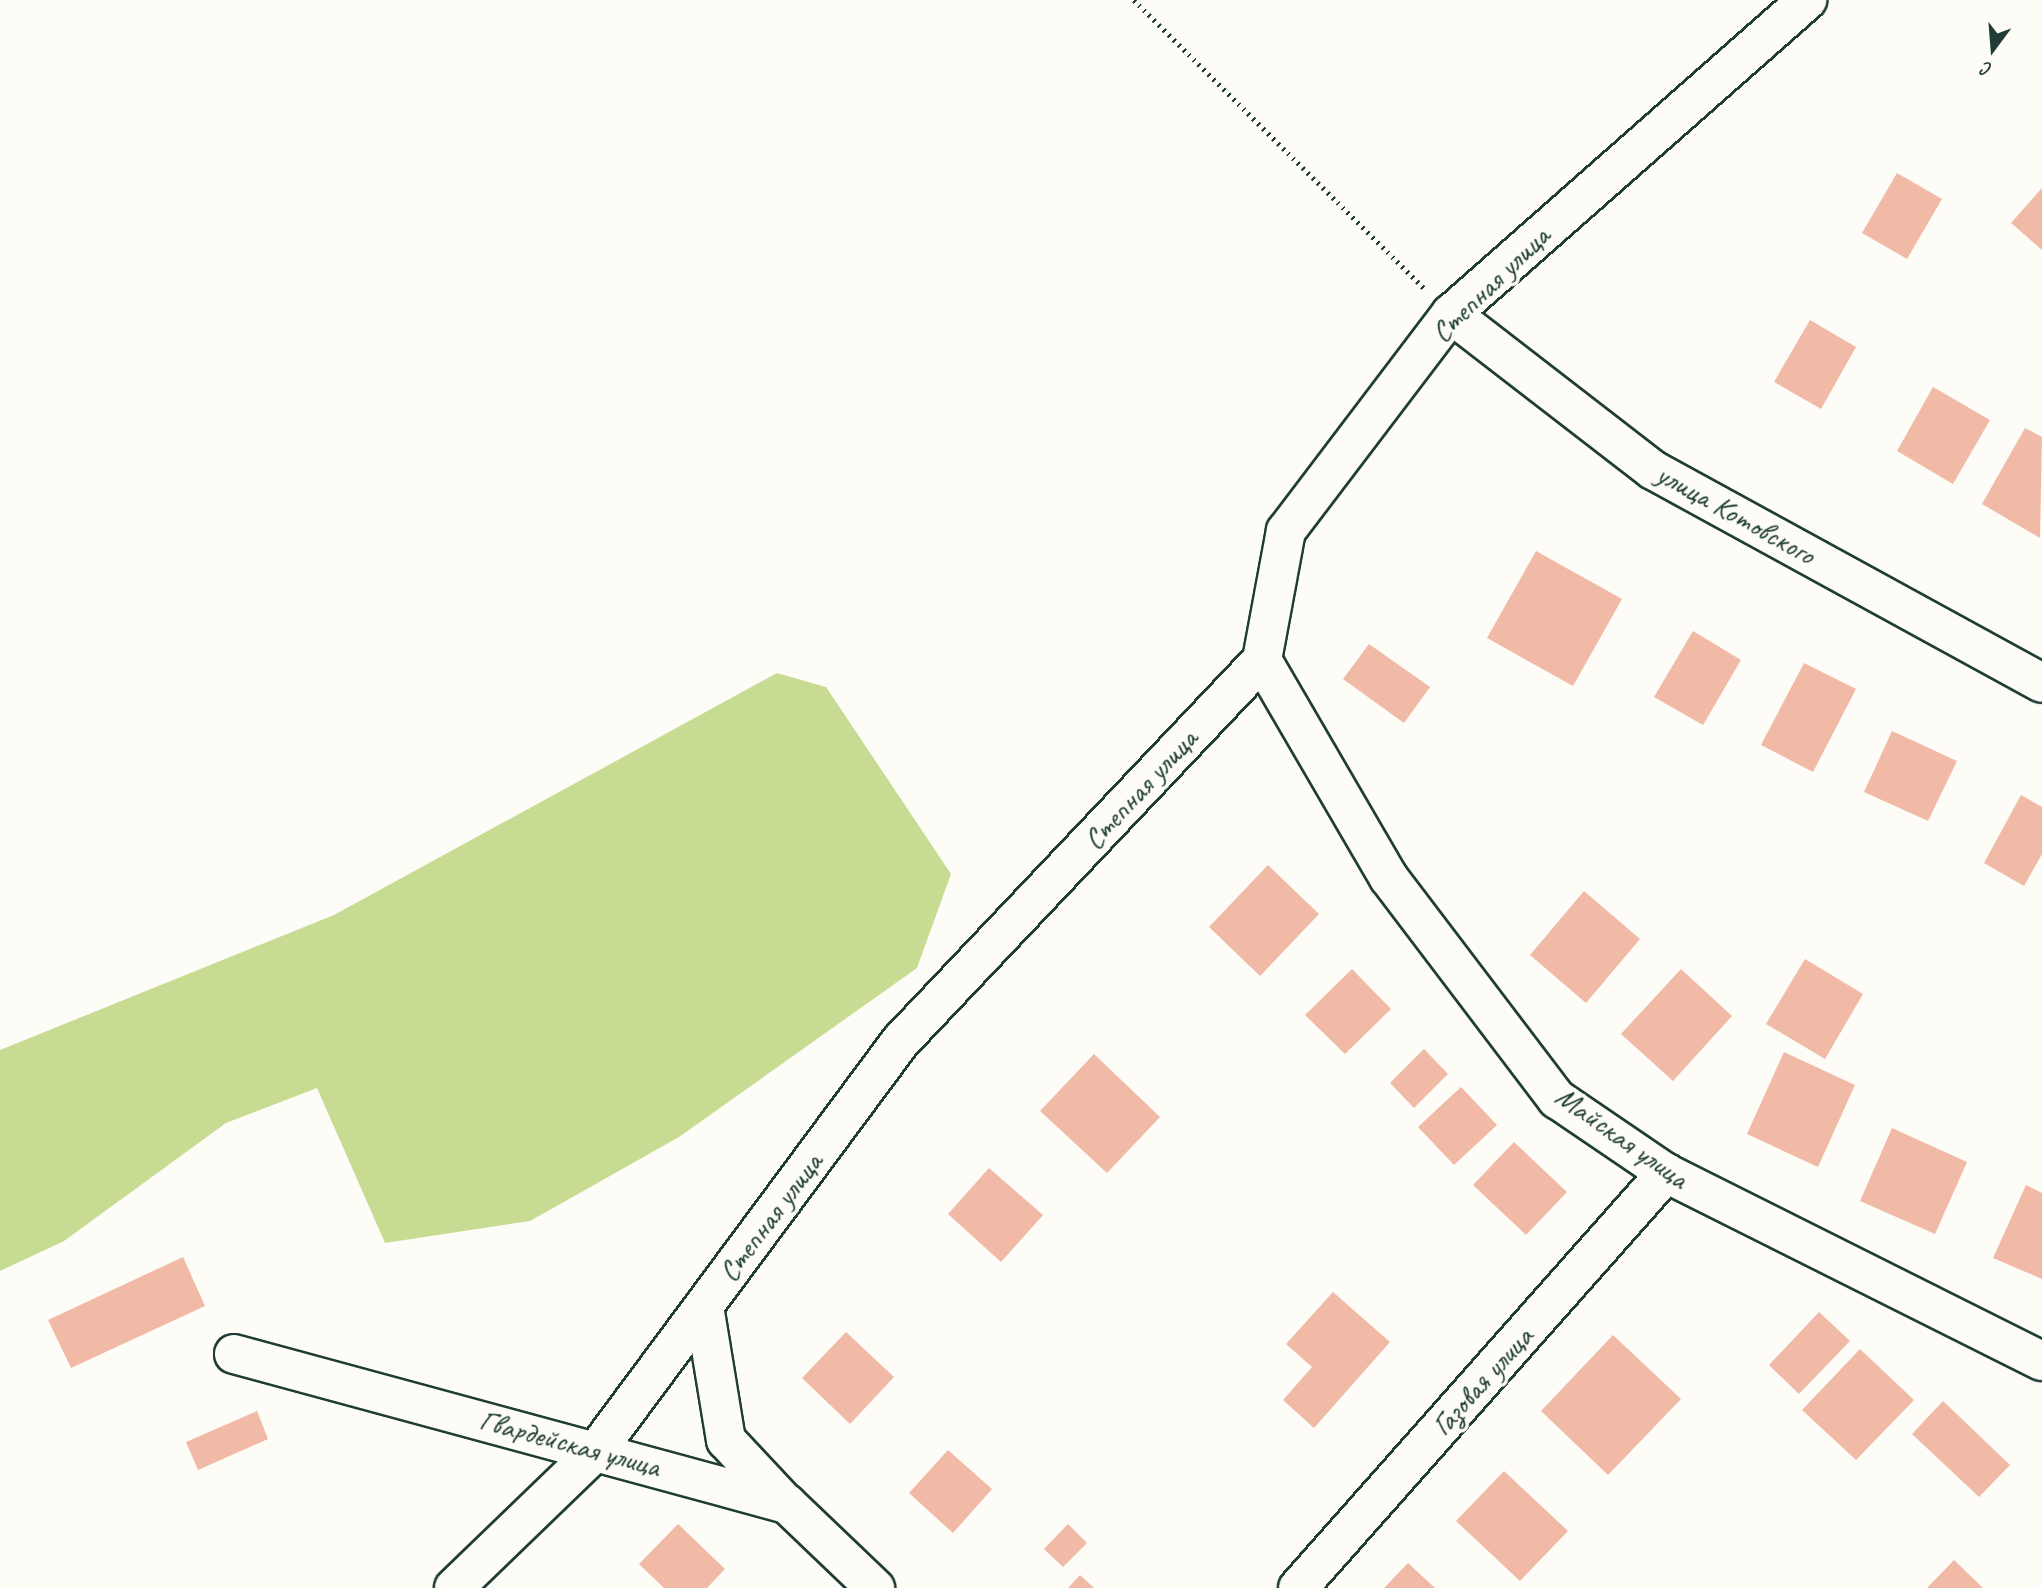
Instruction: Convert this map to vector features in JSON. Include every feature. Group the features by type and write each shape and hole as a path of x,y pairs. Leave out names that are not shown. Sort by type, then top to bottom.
{"street":[{"name":"Степная улица","path":"454,1588 597,1450 900,1042 1262,660 1286,531 1451,314 1807,0"},
{"name":"улица Котовского","path":"1451,314 1653,470 2042,683"},
{"name":"Майская улица","path":"1262,660 1389,878 1557,1099 1666,1173 2042,1361"},
{"name":"Газовая улица","path":"1298,1588 1666,1173"},
{"path":"704,1306 726,1440 787,1504"},
{"name":"Гвардейская улица","path":"234,1354 597,1450 787,1504 875,1588"}],"path":[{"path":"1134,0 1451,314"}],"green space":[{"path":"777,673 826,687 951,874 917,968 679,1137 530,1221 385,1243 317,1088 226,1123 64,1241 0,1271 0,1050 334,915"}],"building":[{"path":"1897,173 1942,199 1907,259 1862,233"},
{"path":"2042,188 2042,250 2011,223"},
{"path":"1810,320 1856,347 1821,409 1774,382"},
{"path":"1933,387 1990,420 1953,484 1897,451"},
{"path":"2025,428 2042,437 2040,538 1982,504"},
{"path":"1536,551 1622,599 1573,686 1487,638"},
{"path":"1693,631 1741,660 1703,725 1654,697"},
{"path":"1369,644 1430,687 1404,723 1343,679"},
{"path":"1804,663 1856,689 1813,772 1761,745"},
{"path":"1892,731 1957,761 1928,821 1864,792"},
{"path":"2021,795 2042,807 2042,854 2024,886 1984,863"},
{"path":"1268,865 1319,914 1260,976 1209,927"},
{"path":"1584,891 1640,939 1586,1003 1530,955"},
{"path":"1805,959 1863,994 1825,1059 1766,1024"},
{"path":"1352,969 1391,1009 1345,1054 1305,1015"},
{"path":"1681,969 1732,1016 1673,1081 1621,1034"},
{"path":"1424,1049 1448,1074 1414,1108 1390,1083"},
{"path":"1784,1052 1855,1085 1818,1167 1747,1134"},
{"path":"1094,1054 1160,1117 1107,1173 1040,1111"},
{"path":"1461,1087 1497,1125 1454,1165 1418,1127"},
{"path":"1892,1128 1967,1162 1935,1234 1860,1201"},
{"path":"1514,1142 1567,1192 1526,1235 1473,1185"},
{"path":"989,1168 1043,1215 1001,1262 948,1214"},
{"path":"2026,1185 2042,1193 2042,1279 1993,1258"},
{"path":"183,1257 205,1306 71,1368 48,1320"},
{"path":"1333,1292 1390,1342 1314,1428 1283,1400 1312,1367 1286,1344"},
{"path":"1819,1312 1850,1341 1799,1394 1769,1365"},
{"path":"846,1332 894,1377 850,1424 802,1378"},
{"path":"1613,1335 1681,1399 1608,1475 1541,1411"},
{"path":"1860,1349 1914,1400 1856,1460 1802,1410"},
{"path":"1943,1401 2010,1465 1979,1497 1912,1434"},
{"path":"257,1411 268,1439 198,1470 186,1442"},
{"path":"948,1450 992,1489 953,1533 909,1493"},
{"path":"1504,1471 1568,1531 1520,1581 1456,1521"},
{"path":"678,1524 725,1569 707,1588 664,1588 639,1564"},
{"path":"1068,1524 1087,1543 1063,1567 1044,1549"},
{"path":"1954,1560 1983,1588 1927,1588"},
{"path":"1408,1563 1435,1588 1384,1588"},
{"path":"1080,1575 1094,1588 1068,1588"}]}
